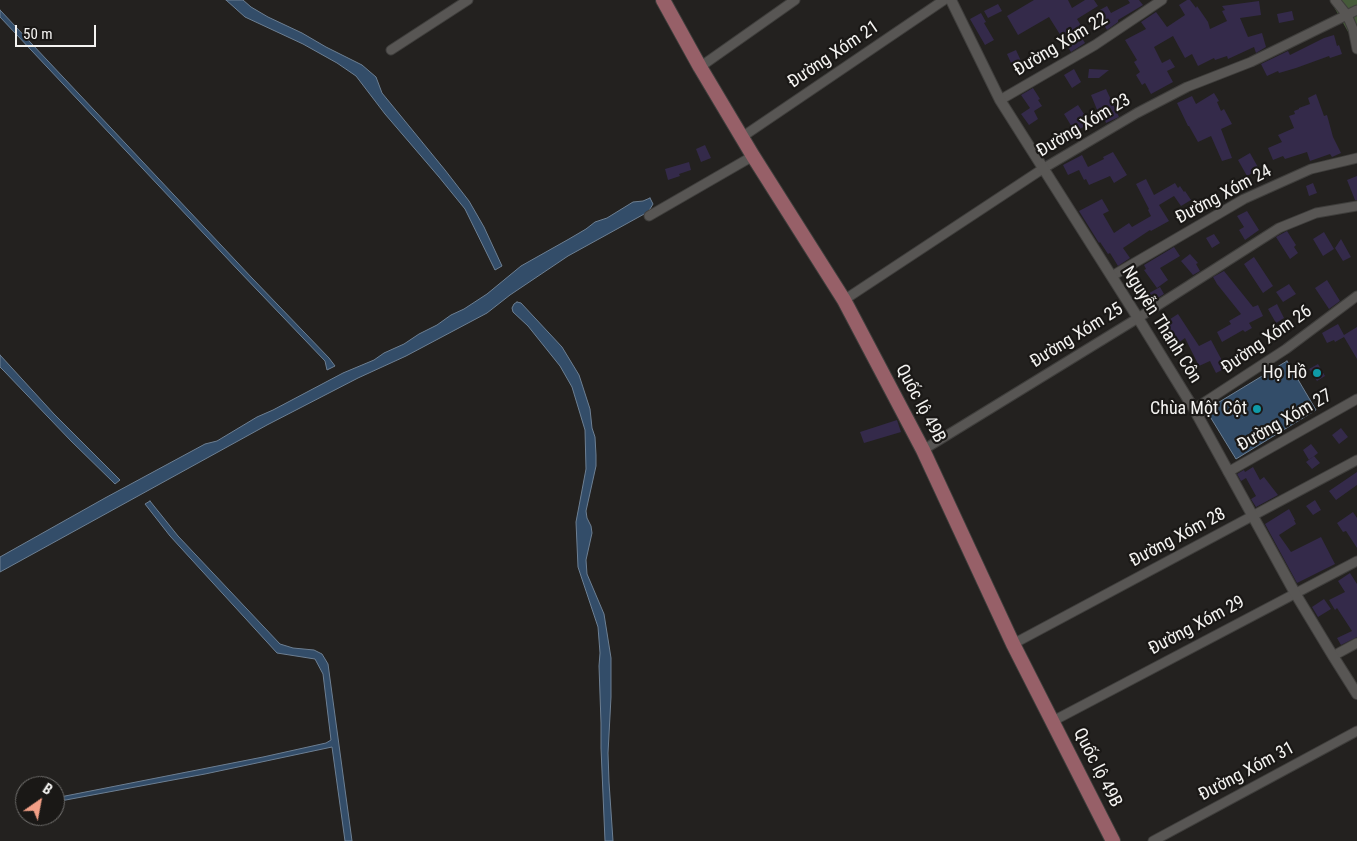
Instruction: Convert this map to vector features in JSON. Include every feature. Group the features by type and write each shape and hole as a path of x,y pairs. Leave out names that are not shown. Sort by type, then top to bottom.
{"main road":[{"name":"Quốc lộ 49B","path":"663,0 753,156 844,300 923,450 1013,644 1113,841"}],"street":[{"path":"392,50 468,0"},
{"path":"700,66 796,0"},
{"name":"Đường Xóm 21","path":"742,137 944,0"},
{"name":"Nguyễn Thanh Côn","path":"951,0 1000,100 1194,409 1295,593 1357,694"},
{"name":"Đường Xóm 22","path":"1000,100 1095,45 1162,0"},
{"path":"1335,0 1347,15 1353,29 1357,49"},
{"name":"Đường Xóm 23","path":"844,300 1044,168 1137,113 1178,92 1251,62 1357,10"},
{"path":"648,216 753,156"},
{"name":"Đường Xóm 24","path":"1112,276 1244,199 1312,170 1357,158"},
{"name":"Đường Xóm 25","path":"923,450 1138,318 1279,228 1316,213 1357,206"},
{"name":"Đường Xóm 26","path":"1194,409 1286,349 1357,296"},
{"name":"Đường Xóm 27","path":"1228,472 1357,399"},
{"name":"Đường Xóm 28","path":"1013,644 1357,460"},
{"name":"Đường Xóm 29","path":"1053,721 1357,561"},
{"path":"1333,656 1357,643"},
{"name":"Đường Xóm 31","path":"1153,841 1357,732"}],"green space":[{"path":"1330,0 1357,0 1357,48 1356,46"}],"water":[{"path":"226,0 243,0 268,17 362,65 376,77 382,93 469,201 484,227 502,266 495,270 465,209 385,114 356,76 303,44 245,17"},
{"path":"0,10 335,366 327,370 325,361 0,17"},
{"path":"650,198 653,204 646,213 568,256 487,313 406,356 358,378 267,425 0,572 0,557 205,444 217,441 257,417 404,344 464,309 487,294 521,266 595,222 607,218 633,202"},
{"path":"517,302 521,303 562,347 579,375 590,409 595,437 596,466 586,511 592,533 586,560 587,574 604,614 611,658 608,753 613,841 605,841 598,627 578,567 576,522 586,469 585,430 572,387 560,366 528,326 513,312 512,308"},
{"path":"0,355 54,414 120,480 115,484 71,441 0,367"},
{"path":"1287,361 1316,410 1236,459 1206,410"},
{"path":"150,501 178,536 280,644 293,648 314,650 322,654 328,664 352,841 345,841 332,747 205,774 65,800 65,796 263,757 326,743 331,740 323,674 315,659 277,653 170,536 145,504"}],"building":[{"path":"1034,0 1068,0 1072,8 1085,0 1094,0 1098,6 1077,19 1085,32 1080,35 1085,43 1071,52 1049,17 1018,35 1007,16"},
{"path":"1128,0 1139,0 1143,5 1118,20 1107,30 1096,12 1107,6 1111,13 1130,3"},
{"path":"1190,0 1196,8 1197,6 1208,22 1210,29 1227,21 1222,11 1225,10 1222,6 1259,1 1261,15 1240,18 1248,37 1262,33 1266,47 1256,53 1254,47 1228,59 1227,56 1215,60 1214,58 1198,66 1192,54 1185,58 1173,36 1154,47 1162,63 1170,59 1175,67 1167,71 1173,82 1151,94 1145,83 1142,85 1136,75 1140,72 1134,62 1137,60 1125,40 1146,29 1141,22 1156,12 1167,27 1185,15 1179,5"},
{"path":"998,4 1002,11 988,18 984,11"},
{"path":"1292,11 1294,20 1279,23 1277,14"},
{"path":"981,13 986,22 984,23 994,40 985,45 970,19"},
{"path":"1334,35 1337,46 1339,45 1342,54 1330,58 1329,56 1267,76 1261,64 1288,51 1290,55"},
{"path":"1016,50 1021,61 1012,65 1007,54"},
{"path":"1074,69 1081,82 1072,88 1064,75"},
{"path":"1089,69 1109,70 1099,78 1088,78"},
{"path":"1033,88 1042,106 1034,111 1038,119 1029,125 1021,114 1030,108 1021,95"},
{"path":"1106,89 1119,117 1106,123 1103,115 1100,117 1091,95"},
{"path":"1214,93 1219,101 1217,102 1221,111 1224,109 1232,124 1221,129 1232,158 1222,161 1211,136 1198,142 1177,103 1192,96 1196,104"},
{"path":"1316,94 1324,116 1327,115 1333,137 1341,153 1332,157 1330,154 1310,161 1307,152 1285,159 1283,156 1273,160 1268,148 1282,142 1278,135 1294,128 1289,116 1295,114 1294,111 1299,108 1310,104 1308,98"},
{"path":"1078,105 1090,123 1075,132 1064,114"},
{"path":"705,145 711,158 701,162 696,149"},
{"path":"1113,152 1127,175 1114,183 1110,176 1089,185 1079,170 1068,175 1063,165 1082,155 1088,167"},
{"path":"1250,153 1259,169 1247,176 1238,160"},
{"path":"689,162 691,170 668,180 665,169"},
{"path":"1357,176 1357,200 1355,200 1347,180"},
{"path":"1146,179 1154,195 1175,183 1178,188 1180,186 1185,191 1191,200 1181,206 1174,196 1159,205 1169,221 1150,230 1123,248 1130,258 1118,266 1110,253 1108,254 1099,243 1079,211 1102,199 1109,211 1103,214 1114,233 1129,223 1132,227 1151,216 1136,184"},
{"path":"1313,183 1317,193 1309,196 1306,186"},
{"path":"1247,211 1259,230 1245,240 1239,230 1244,227 1237,216"},
{"path":"1287,231 1296,245 1294,247 1298,253 1290,259 1276,237"},
{"path":"1324,232 1334,249 1323,256 1313,239"},
{"path":"1214,234 1220,243 1212,248 1206,238"},
{"path":"1341,239 1351,257 1343,261 1335,248"},
{"path":"1174,247 1180,256 1160,268 1168,280 1157,288 1144,270 1146,269 1144,265"},
{"path":"1190,254 1198,263 1196,264 1200,271 1193,275 1181,261"},
{"path":"1254,257 1273,286 1263,293 1244,264"},
{"path":"1224,271 1253,307 1258,305 1263,316 1249,323 1252,328 1245,332 1243,330 1222,342 1217,332 1231,324 1229,321 1241,314 1213,277"},
{"path":"1327,280 1340,301 1329,309 1315,288"},
{"path":"1289,284 1296,294 1283,302 1276,292"},
{"path":"1160,287 1164,294 1146,305 1144,296"},
{"path":"1277,304 1284,318 1276,323 1268,309"},
{"path":"1178,314 1199,346 1211,340 1226,368 1216,373 1210,361 1199,366 1185,338 1178,343 1164,323"},
{"path":"1338,324 1344,335 1357,327 1357,359 1344,337 1335,342 1334,340 1327,343 1322,333"},
{"name":"Họ Hồ","path":"1318,364 1325,376 1317,381 1309,369"},
{"path":"897,420 901,432 864,443 860,432"},
{"path":"1341,428 1348,437 1339,444 1332,435"},
{"path":"1311,444 1318,453 1309,460 1303,450"},
{"path":"1314,456 1320,463 1312,469 1306,462"},
{"path":"1253,467 1260,480 1264,477 1278,495 1256,507 1251,499 1256,496 1246,478 1241,481 1237,474"},
{"path":"1357,472 1357,485 1336,500 1329,491"},
{"path":"1315,500 1321,510 1313,515 1306,506"},
{"path":"1289,509 1296,524 1279,535 1291,552 1321,537 1335,564 1297,583 1265,524"},
{"path":"1353,512 1357,518 1357,548 1346,531 1343,532 1337,523"},
{"path":"1350,573 1357,584 1357,637 1341,645 1337,638 1352,631 1337,608 1335,610 1329,600 1345,592 1338,581"},
{"path":"1324,599 1331,609 1318,617 1312,607"}],"place":[{"name":"Họ Hồ","path":"1317,373"},
{"name":"Chùa Một Cột","path":"1257,409"}]}
